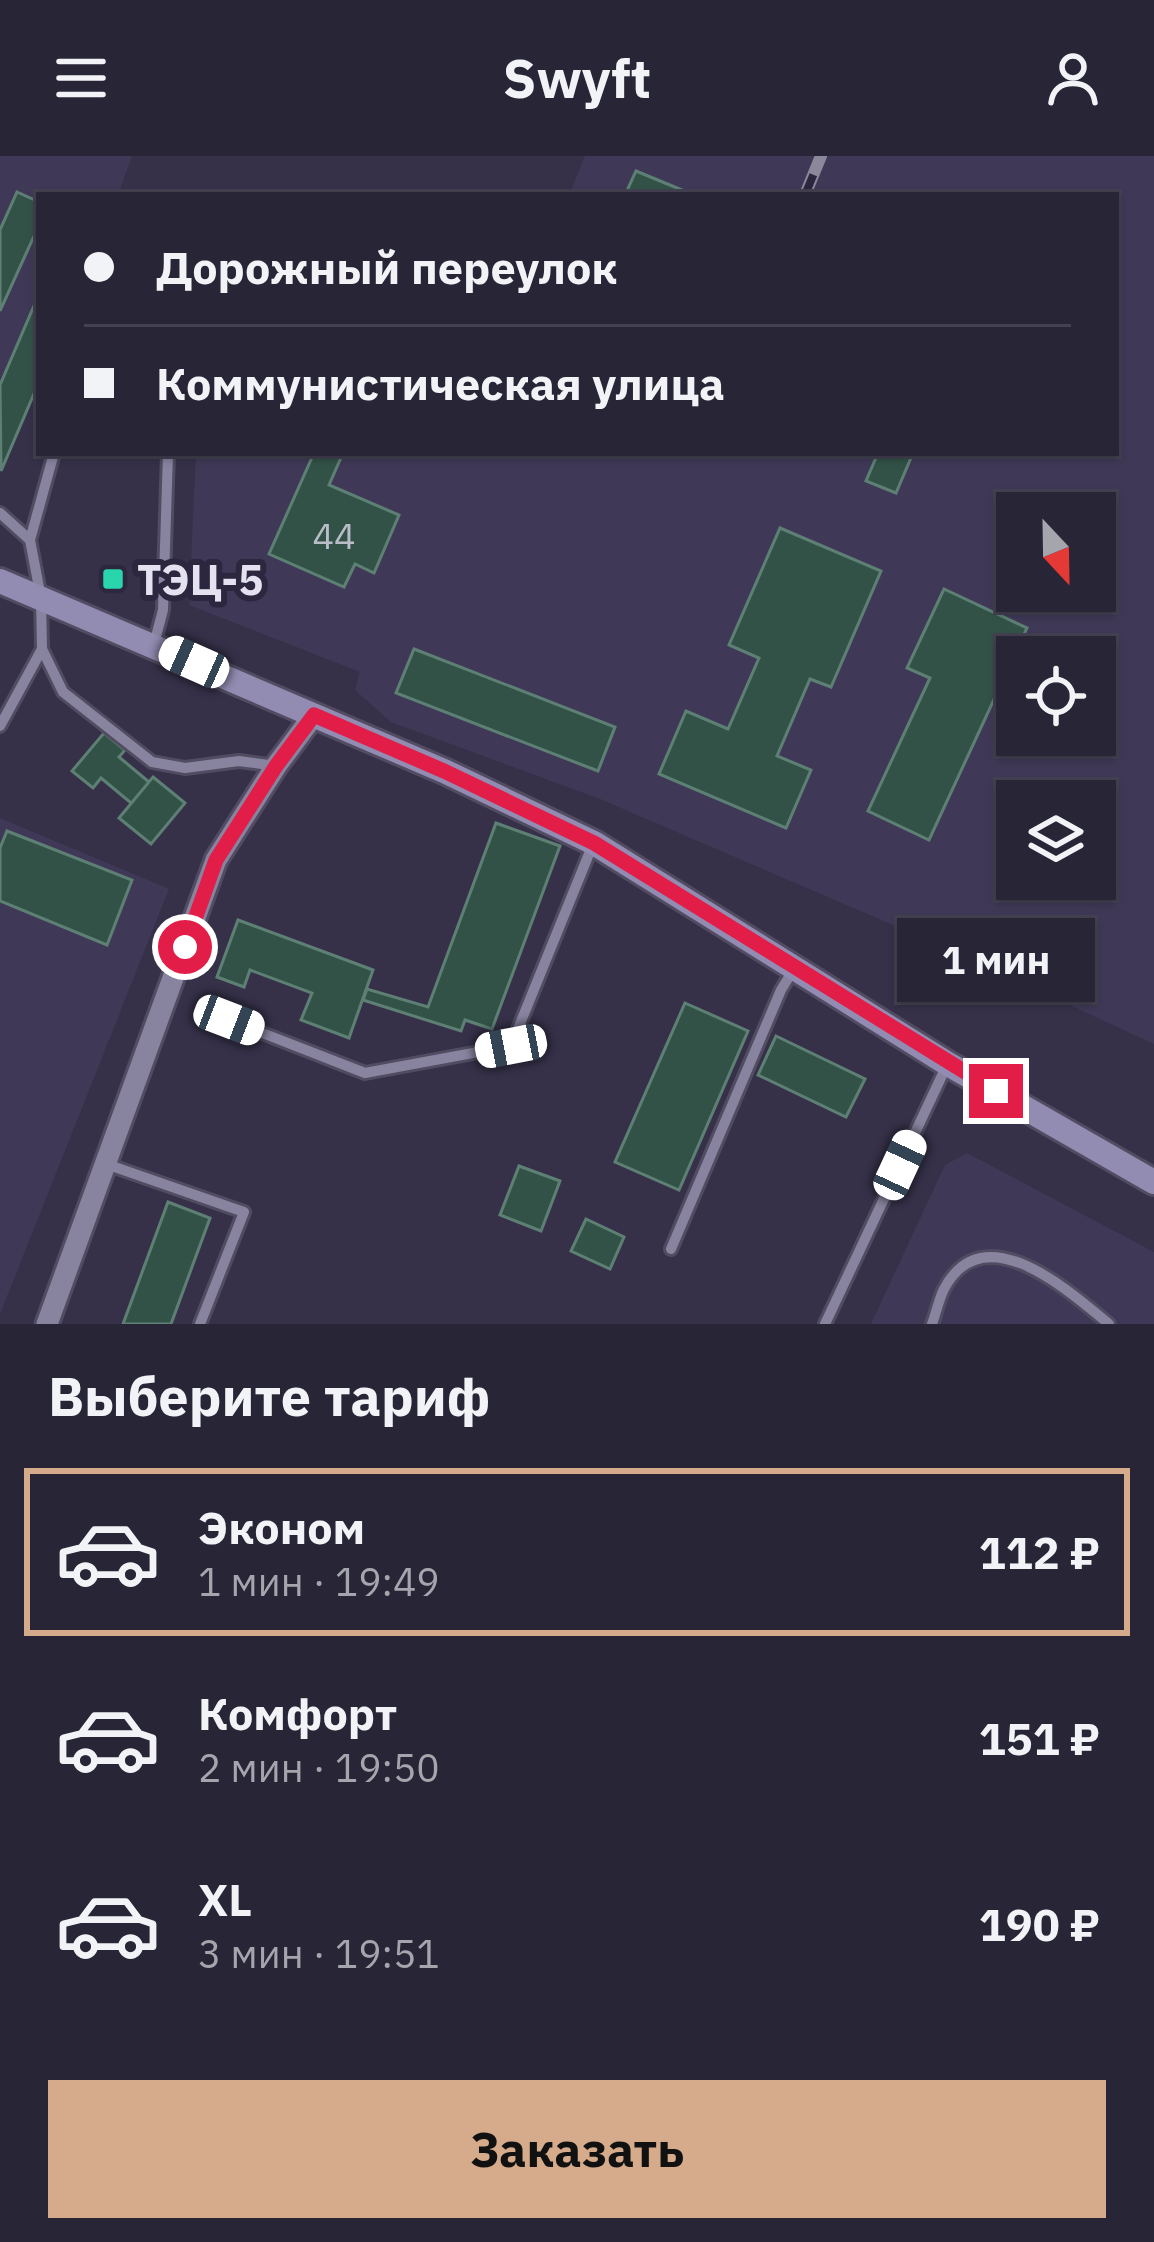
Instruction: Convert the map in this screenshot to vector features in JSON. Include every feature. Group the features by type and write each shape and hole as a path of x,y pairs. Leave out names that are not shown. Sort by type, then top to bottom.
{"main road":[{"path":"0,581 444,771 594,843 948,1064 1154,1182"}],"street":[{"path":"47,1324 216,860 314,715"}],"lane":[{"path":"53,456 30,540 42,649 63,692 152,762 184,768 239,761 276,766"},
{"path":"154,644 163,610 168,456"},
{"path":"0,513 30,540"},
{"path":"0,726 42,649"},
{"path":"229,1020 365,1073 511,1046 594,843"},
{"path":"671,1249 781,990 796,966"},
{"path":"825,1324 948,1064"},
{"path":"106,1164 244,1212 200,1324"},
{"path":"932,1324 945,1288 958,1270 1000,1258 1022,1261 1059,1282 1109,1324"}],"shaded area":[{"path":"0,156 132,156 119,192 36,192 36,389 0,473"},
{"path":"585,156 1154,156 1154,1044 942,946 600,799 391,722 355,690 360,672 189,605 196,456 1119,456 1119,192 570,192"},
{"path":"0,818 169,889 0,1314"},
{"path":"967,1153 1154,1252 1154,1324 871,1324 945,1165"}],"building":[{"path":"636,171 687,192 626,192"},
{"path":"17,192 36,201 36,232 0,311 0,230"},
{"path":"36,301 36,389 1,471 0,385"},
{"path":"313,456 342,456 329,485 399,515 374,573 355,564 344,587 269,554"},
{"path":"877,456 912,456 896,493 866,481"},
{"path":"780,528 881,571 831,687 810,679 777,756 811,770 786,828 659,774 686,711 728,729 759,658 729,645"},
{"path":"944,589 1027,628 1023,636 996,636 996,695 929,840 868,811 930,678 907,668"},
{"path":"414,649 615,727 598,771 396,693"},
{"path":"104,733 125,750 119,757 155,787 137,808 101,778 93,788 72,771"},
{"path":"153,777 185,803 151,844 119,818"},
{"path":"496,823 560,846 492,1029 465,1020 461,1031 363,1000 367,989 428,1007"},
{"path":"7,831 132,880 107,945 0,901 0,848"},
{"path":"238,920 373,970 349,1038 301,1020 312,993 250,970 244,987 217,977"},
{"path":"685,1003 748,1031 679,1190 615,1162"},
{"path":"776,1036 865,1079 846,1117 758,1075"},
{"path":"519,1166 560,1181 541,1231 500,1215"},
{"path":"168,1202 210,1218 171,1324 123,1324"},
{"path":"586,1219 624,1237 610,1269 571,1251"}],"railway":[{"path":"806,192 821,156"}],"place":[{"name":"ТЭЦ-5","path":"113,579"}],"route":[{"path":"185,947 216,860 314,715 594,843 996,1091"}]}
